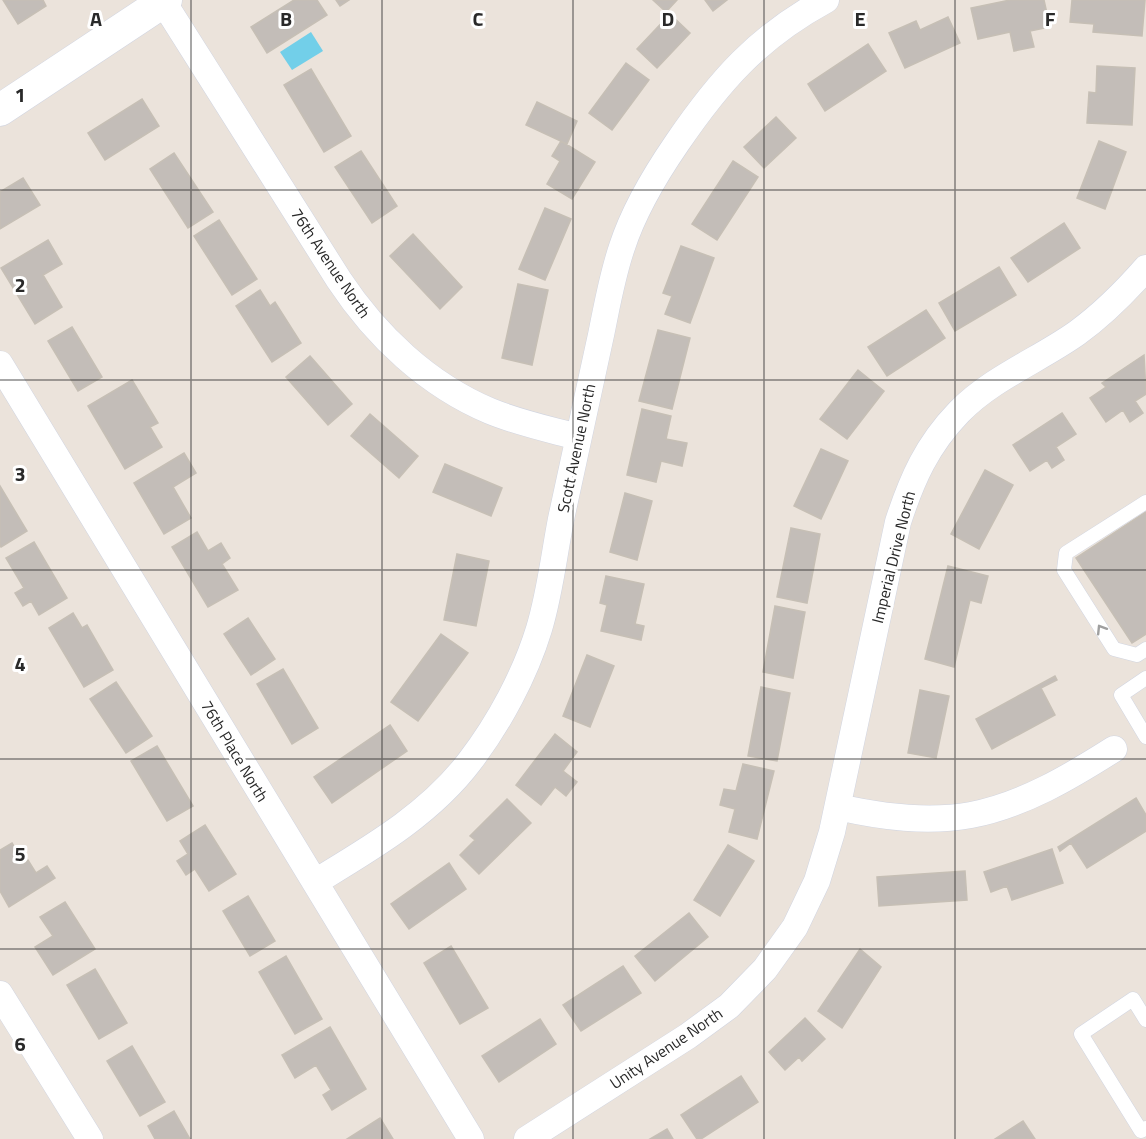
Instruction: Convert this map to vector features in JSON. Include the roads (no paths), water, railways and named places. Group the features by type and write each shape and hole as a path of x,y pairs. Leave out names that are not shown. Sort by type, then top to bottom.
{"street":[{"name":"Scott Avenue North","path":"315,882 417,816 454,781 489,734 517,683 539,629 606,310 622,246 649,187 663,162 706,101 748,55 781,27 826,0"},
{"name":"76th Avenue North","path":"164,1 339,280 353,301 387,340 430,376 471,402 531,426 578,437"},
{"path":"0,110 164,1"},
{"name":"Imperial Drive North","path":"838,807 898,522 911,481 932,445 960,411 993,385 1076,333 1115,303 1146,268"},
{"name":"76th Place North","path":"0,364 471,1139"},
{"path":"838,807 869,814 920,819 972,815 1031,796 1067,778 1114,749"},
{"name":"Unity Avenue North","path":"527,1139 688,1036 729,1006 765,969 795,927 817,881 838,807"},
{"path":"0,994 90,1139"}],"lane":[{"path":"1146,502 1066,553 1064,570 1113,649 1137,655 1146,649"},
{"path":"1146,678 1120,695 1146,737"},
{"path":"1146,1020 1133,999 1081,1034 1142,1131 1146,1128"}],"water":[{"path":"311,32 323,51 292,70 280,52"}]}
